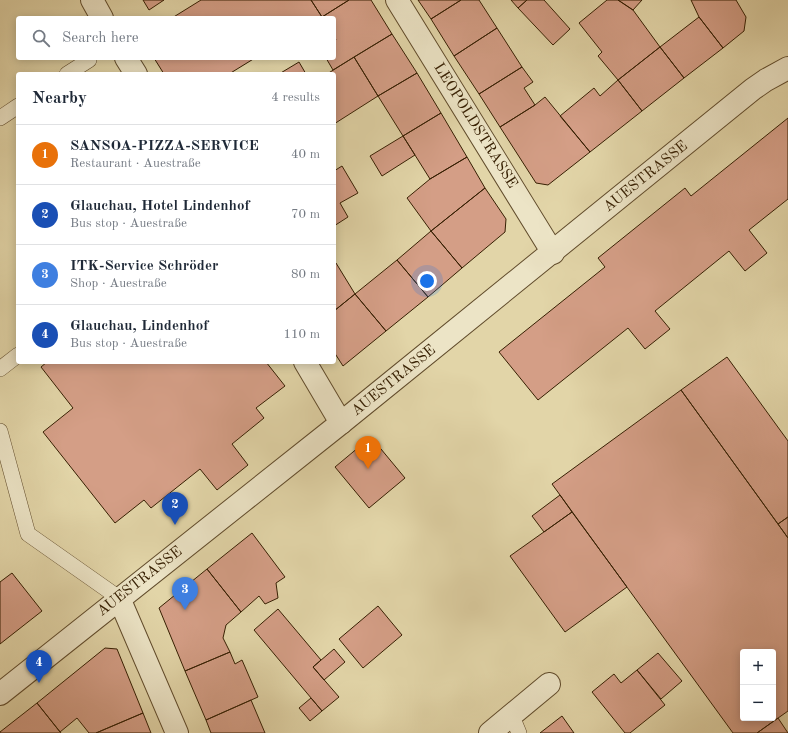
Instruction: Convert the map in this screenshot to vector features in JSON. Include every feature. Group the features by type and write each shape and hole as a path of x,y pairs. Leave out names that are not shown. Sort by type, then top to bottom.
{"street":[{"path":"92,0 101,16"},
{"name":"LEOPOLDSTRASSE","path":"397,0 552,253"},
{"path":"127,60 135,72"},
{"name":"AUESTRASSE","path":"0,694 341,423 766,80 788,68"},
{"path":"306,364 341,423"},
{"path":"119,598 177,733"},
{"path":"490,733 515,724 549,684"}],"lane":[{"path":"70,72 89,60"},
{"path":"0,118 16,107"},
{"path":"0,369 16,357"},
{"path":"0,431 28,534 119,598"}],"building":[{"path":"143,0 164,0 149,10"},
{"path":"201,0 311,0 321,16 175,16"},
{"path":"311,0 349,0 324,16 321,16"},
{"path":"349,0 371,0 392,34 333,70 327,60 336,60 336,16 324,16"},
{"path":"418,0 461,0 431,19"},
{"path":"461,0 479,0 497,28 454,56 431,19"},
{"path":"511,0 527,0 518,8"},
{"path":"527,0 544,0 570,29 553,45 518,8"},
{"path":"607,0 618,0 633,10 660,47 618,80 598,56 602,52 579,23"},
{"path":"618,0 642,0 633,10"},
{"path":"691,0 736,0 746,17 744,31 723,48 699,17"},
{"path":"699,17 723,48 684,78 660,47"},
{"path":"497,28 522,67 479,94 454,56"},
{"path":"392,34 417,73 378,96 354,57"},
{"path":"660,47 684,78 642,111 618,80"},
{"path":"354,57 378,96 336,123 336,72 330,72"},
{"path":"155,60 252,60 232,72 163,72"},
{"path":"299,62 305,72 282,72"},
{"path":"522,67 533,82 524,88 535,105 500,127 479,94"},
{"path":"417,73 441,113 403,136 378,96"},
{"path":"618,80 642,111 590,152 560,116 594,88 600,96"},
{"path":"545,97 590,152 548,185 536,183 500,127"},
{"path":"441,113 467,157 430,179 403,136"},
{"path":"788,118 788,199 749,230 767,253 745,271 729,251 655,311 670,329 645,349 628,328 538,400 499,352 605,267 598,258 685,188 691,196"},
{"path":"403,136 415,155 382,176 370,156"},
{"path":"467,157 485,188 431,231 407,198 430,179"},
{"path":"342,166 358,193 340,203 348,217 336,225 336,170"},
{"path":"485,188 506,219 505,232 462,268 431,231"},
{"path":"431,231 462,268 428,297 397,260"},
{"path":"397,260 428,297 386,331 355,294"},
{"path":"336,263 355,294 336,309"},
{"path":"355,294 386,331 343,366 336,355 336,309"},
{"path":"727,357 788,441 788,517 778,524 681,390"},
{"path":"45,364 268,364 285,386 256,408 264,418 232,444 248,465 217,490 200,469 151,508 144,500 115,523 43,432 73,408 41,367"},
{"path":"681,390 788,538 788,711 776,720 776,649 740,649 740,721 774,721 757,733 733,733 552,484"},
{"path":"371,437 405,478 369,508 335,467"},
{"path":"560,495 572,512 544,532 532,516"},
{"path":"572,512 627,587 565,632 510,556"},
{"path":"788,517 788,538 778,524"},
{"path":"252,533 285,577 276,583 278,598 265,604 259,596 241,612 207,569"},
{"path":"207,569 241,612 226,625 223,638 230,652 185,671 159,608"},
{"path":"12,573 42,611 0,644 0,582"},
{"path":"378,606 402,635 363,668 339,639"},
{"path":"278,609 321,660 313,667 339,697 322,711 254,630"},
{"path":"105,648 117,649 143,713 96,733 89,733 77,718 60,732 37,703"},
{"path":"334,649 345,662 324,680 313,667"},
{"path":"230,652 235,664 242,660 258,697 206,720 185,671"},
{"path":"658,653 682,681 661,699 637,670"},
{"path":"637,670 665,705 630,733 625,733 592,692 614,674 621,683"},
{"path":"311,698 322,711 310,721 299,708"},
{"path":"251,700 265,733 211,733 206,720"},
{"path":"37,703 61,733 0,733 0,732"},
{"path":"143,713 151,733 96,733"},
{"path":"562,716 574,733 540,733"},
{"path":"778,718 788,733 757,733 776,721"}],"place":[{"name":"SANSOA-PIZZA-SERVICE","path":"368,469"},
{"name":"Glauchau, Hotel Lindenhof","path":"175,525"},
{"name":"ITK-Service Schröder","path":"185,610"},
{"name":"Glauchau, Lindenhof","path":"39,683"}]}
